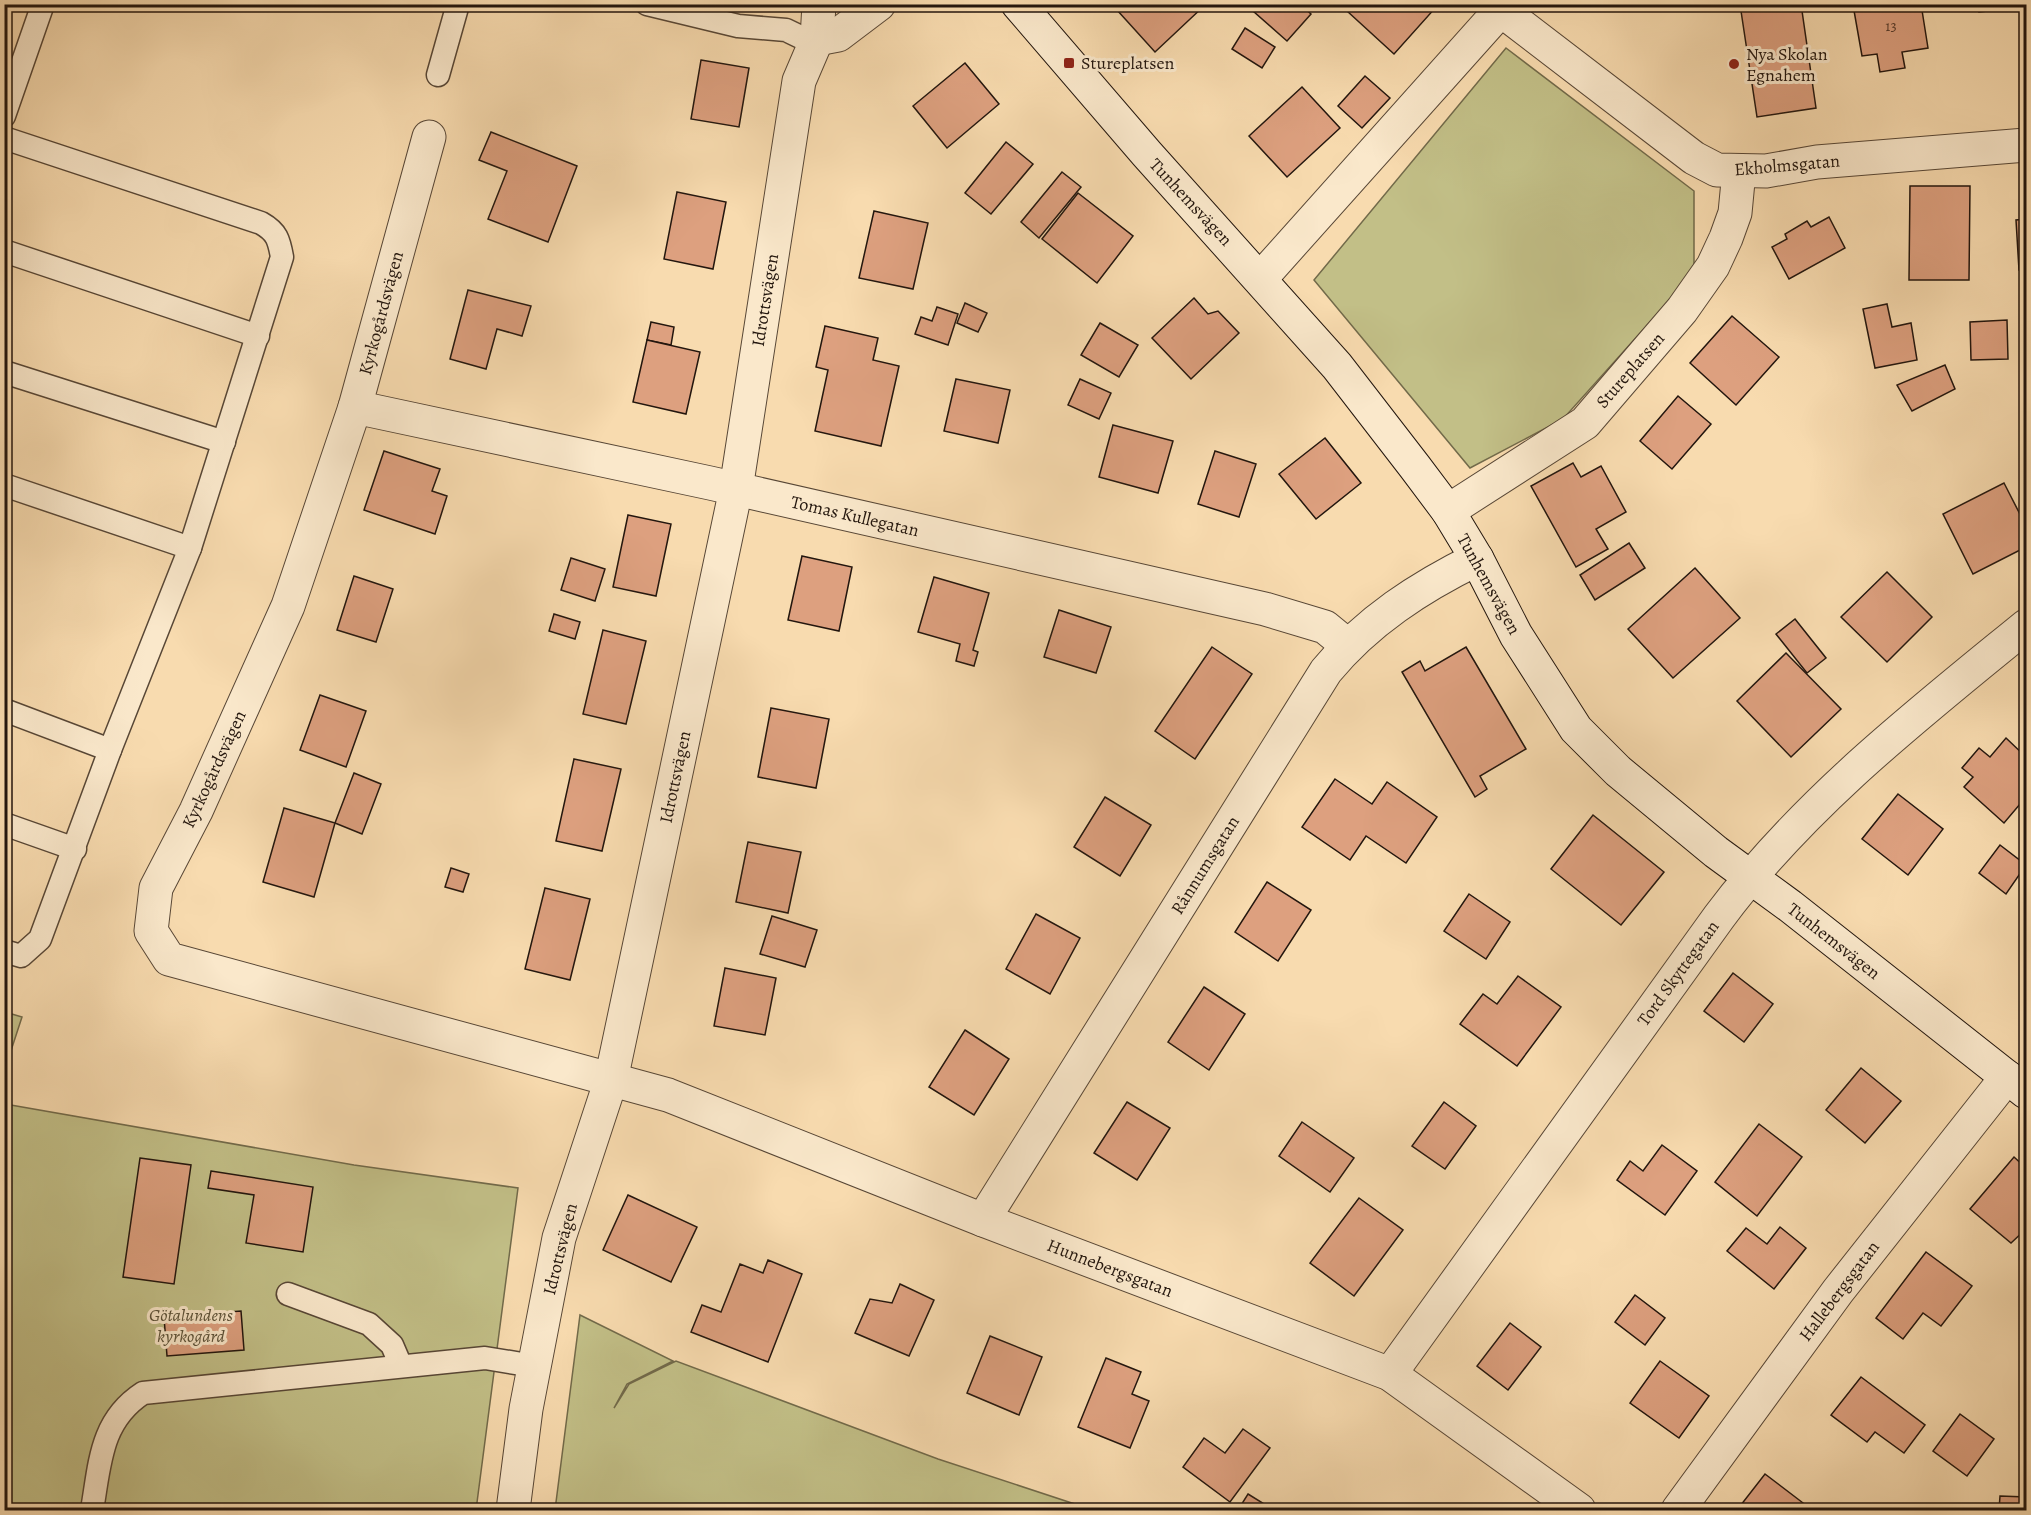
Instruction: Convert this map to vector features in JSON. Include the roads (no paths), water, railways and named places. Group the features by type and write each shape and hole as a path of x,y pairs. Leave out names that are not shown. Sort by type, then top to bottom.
{"street":[{"name":"Idrottsvägen","path":"513,1510 526,1409 559,1238 611,1080 736,489 799,81 816,42 819,4"},
{"path":"816,42 838,35 879,4"},
{"name":"Tunhemsvägen","path":"1018,4 1147,154 1261,278 1337,366 1448,512 1477,559 1516,635 1576,729 1618,771 1749,878 1790,906 2017,1084"},
{"path":"1261,278 1500,6"},
{"name":"Ekholmsgatan","path":"1500,6 1694,158 1717,170 1739,171 2026,145"},
{"name":"Kyrkogårdsvägen","path":"429,137 355,407 288,606 196,811 156,888 151,931 169,959 611,1080"},
{"name":"Stureplatsen","path":"1448,512 1585,423 1674,319 1713,266 1726,237 1735,213 1739,171"},
{"name":"Tomas Kullegatan","path":"355,407 736,489 1265,609 1325,627 1347,645"},
{"name":"Rånnumsgatan","path":"983,1220 1326,671 1347,645 1375,621 1434,581 1477,559"},
{"name":"Tord Skyttegatan","path":"1389,1374 1749,878 1777,845 1891,735 2026,626"},
{"name":"Hunnebergsgatan","path":"611,1080 668,1095 983,1220 1389,1374 1579,1510"},
{"name":"Hallebergsgatan","path":"1678,1510 1838,1291 2017,1084"}],"lane":[{"path":"4,116 43,4"},
{"path":"438,75 458,4"},
{"path":"647,4 738,26 786,30 816,42"},
{"path":"4,138 261,223 273,229 279,240 282,257 190,548 110,750 40,939 21,956 4,951"},
{"path":"4,251 258,336"},
{"path":"4,372 225,442"},
{"path":"4,485 190,548"},
{"path":"4,710 110,750"},
{"path":"4,824 75,849"},
{"path":"288,1294 369,1324 392,1345 400,1366"},
{"path":"92,1510 103,1447 113,1422 124,1405 143,1393 485,1358 534,1366"}],"place":[{"name":"Stureplatsen","path":"1069,63"},
{"name":"Nya Skolan Egnahem","path":"1734,64"}],"park label":[{"name":"Götalundens kyrkogård","path":"191,1325"}]}
